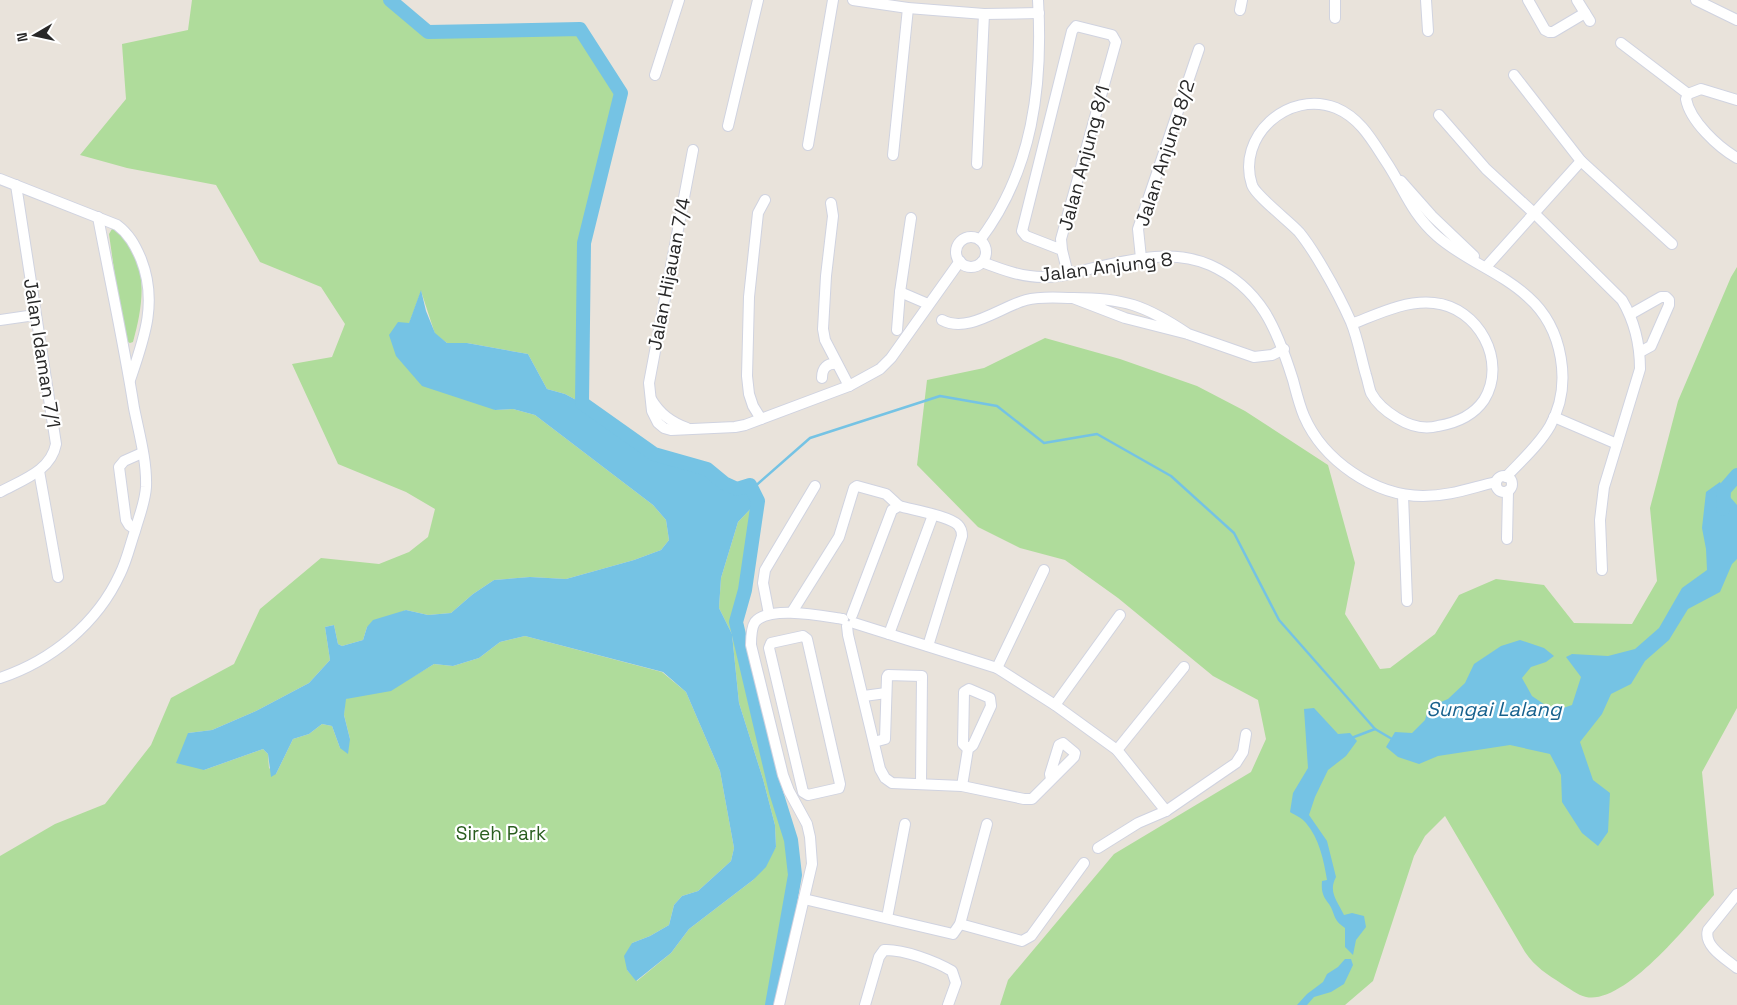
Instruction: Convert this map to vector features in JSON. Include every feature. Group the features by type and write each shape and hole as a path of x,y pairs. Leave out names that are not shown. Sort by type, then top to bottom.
{"street":[{"path":"654,75 679,0"},
{"path":"728,126 758,0"},
{"path":"808,145 833,0"},
{"path":"853,0 908,8 984,14 1039,13"},
{"path":"980,240 1010,190 1027,143 1035,107 1039,53 1038,0"},
{"path":"1335,18 1336,0"},
{"path":"1426,0 1428,31"},
{"path":"1528,0 1548,32 1553,32 1587,17 1577,0"},
{"path":"1696,0 1737,20"},
{"path":"893,155 908,8"},
{"path":"977,164 984,14"},
{"name":"Jalan Anjung 8/1","path":"1062,250 1026,236 1022,231 1072,31 1074,27 1079,27 1112,35 1116,42 1062,239 1062,250 1068,274"},
{"path":"1621,43 1688,94"},
{"name":"Jalan Anjung 8/2","path":"1140,258 1138,229 1199,49"},
{"path":"1514,75 1580,161 1672,244"},
{"path":"1688,94 1701,89 1737,100"},
{"path":"1688,94 1686,99 1690,113 1717,144 1737,158"},
{"path":"1352,324 1399,306 1413,303 1437,303 1462,314 1481,332 1492,356 1493,371 1486,396 1472,413 1462,419 1432,428 1418,428 1401,421 1383,409 1371,393 1352,324 1324,268 1301,234 1269,203 1259,196 1252,186 1251,157 1262,128 1287,109 1303,104 1321,104 1336,108 1351,117 1366,130 1393,172 1412,209 1425,225 1440,239 1486,267 1528,297 1540,310 1554,334 1561,360 1563,376 1562,394 1550,428 1506,477 1500,477 1496,482 1499,490 1508,492"},
{"path":"1439,115 1486,169 1535,214 1622,300 1631,314 1640,352 1640,369 1604,487 1600,520 1602,570"},
{"name":"Jalan Hijauan 7/4","path":"693,150 649,383 654,417 664,428 671,430 735,427 761,419"},
{"path":"1486,267 1580,161"},
{"path":"0,179 117,225 126,231 133,241 149,286 150,300 141,348 130,381"},
{"name":"Jalan Idaman 7/1","path":"0,492 39,471 51,459 56,444 16,185"},
{"path":"765,200 758,213 749,297 749,394 753,406 761,419 850,386 880,369 891,358 960,261"},
{"path":"831,203 833,216 826,276 823,329 825,340 850,386"},
{"path":"0,678 14,674 47,657 64,645 103,604 120,574 143,506 146,487 142,453 98,218"},
{"path":"897,330 900,292 912,218"},
{"path":"972,237 980,240 986,250 982,262 970,266 962,264 960,261 956,253 960,242 972,237"},
{"name":"Jalan Anjung 8","path":"982,262 1025,276 1048,278 1140,258 1162,256 1191,259 1210,266 1243,285 1267,314 1284,349 1304,416 1316,438 1334,459 1378,487 1403,495 1444,495 1465,492 1496,482"},
{"path":"900,292 928,304"},
{"path":"942,320 950,325 969,323 1017,302 1044,297 1116,300 1137,305 1167,320 1188,334"},
{"path":"1631,314 1661,297 1666,297 1669,300 1669,305 1652,345 1640,352"},
{"path":"1073,298 1125,318 1188,334 1254,357 1272,354 1284,349"},
{"path":"0,320 35,315"},
{"path":"123,348 141,348"},
{"path":"822,378 822,372 826,366 837,364"},
{"path":"1554,417 1617,444"},
{"path":"135,529 126,520 119,467 124,460 142,453"},
{"path":"39,471 58,577"},
{"path":"1506,477 1512,484 1508,492 1507,539"},
{"path":"769,614 764,583 765,570 815,486"},
{"path":"792,612 839,537 854,488 857,486 886,494 899,506 933,514 954,522 960,527 962,536 928,646"},
{"path":"1403,495 1407,601"},
{"path":"899,506 892,510 849,621 848,635 880,769 885,778 892,783 962,786 1024,799 1032,799 1051,779"},
{"path":"889,634 933,514"},
{"path":"997,668 1044,570"},
{"path":"779,1005 812,864 807,824 789,791 781,766 751,645 751,632 755,622 769,614 792,612 849,621 997,668 1055,705 1117,750 1166,810"},
{"path":"1055,705 1120,615"},
{"path":"805,636 840,786 805,795 774,672 769,648 771,644 805,636"},
{"path":"1117,750 1184,667"},
{"path":"758,676 774,672"},
{"path":"874,742 885,738 888,675 922,676 921,784"},
{"path":"962,786 968,749 973,745 992,701 990,698 969,689 964,692 963,735 963,744 968,749"},
{"path":"864,696 886,693"},
{"path":"1098,848 1138,823 1166,810 1236,762 1243,752 1246,734"},
{"path":"781,766 796,764"},
{"path":"887,918 906,824"},
{"path":"804,899 953,934 960,924 987,824"},
{"path":"960,924 1022,941 1031,936 1084,863"},
{"path":"1737,894 1708,930 1707,935 1710,945 1737,968"},
{"path":"865,1005 879,956 884,950 895,950 943,966 952,971 956,983 948,1005"}],"green space":[{"name":"Sireh Park","path":"192,0 390,0 428,32 580,29 621,93 584,243 582,403 565,394 547,389 528,354 467,343 447,343 435,334 421,291 409,324 495,410 513,409 535,415 653,505 666,520 669,540 661,550 634,560 566,579 530,577 494,580 473,594 451,613 428,615 406,610 367,627 363,640 342,646 338,644 334,625 325,627 330,660 309,683 256,711 212,730 188,733 204,770 263,749 268,754 269,768 276,774 293,739 309,734 322,724 332,726 340,748 350,739 344,715 345,699 414,676 434,664 453,666 479,658 500,642 525,636 662,672 686,692 720,771 734,848 731,861 698,891 682,896 674,905 669,925 650,936 632,943 627,970 637,981 671,953 689,929 753,880 776,847 775,825 763,779 739,703 732,634 719,608 721,578 738,522 758,501 745,590 736,622 776,792 791,840 795,875 772,1005 0,1005 0,856 55,824 105,804 151,745 171,698 234,664 260,609 321,558 379,564 409,552 428,537 435,509 406,492 338,464 292,364 332,357 345,324 321,287 260,262 216,185 127,168 80,155 126,99 122,44 188,30"},
{"path":"112,229 117,230 134,252 142,286 138,320 133,342 130,343 124,340 109,234"},
{"path":"1737,267 1737,708 1702,772 1714,895 1656,959 1619,988 1602,996 1583,996 1551,977 1537,966 1525,952 1445,816 1425,836 1414,856 1373,981 1345,1005 1000,1005 1008,980 1114,854 1251,772 1266,739 1258,700 1213,676 1118,598 1065,560 1020,548 978,527 917,465 927,380 984,368 1045,338 1120,359 1197,386 1245,411 1328,465 1355,563 1345,614 1380,669 1390,668 1435,634 1459,595 1496,579 1544,585 1574,623 1632,624 1657,581 1650,508 1678,401"}],"water":[{"path":"421,290 426,311 435,333 447,343 467,343 528,354 547,389 565,394 582,403 654,454 707,469 724,483 737,489 750,485 758,501 738,522 721,578 719,608 732,634 739,703 763,779 775,825 776,847 766,867 753,880 689,929 671,953 636,981 627,970 624,956 632,943 650,936 669,925 674,905 682,896 698,891 731,861 734,848 720,771 686,692 663,672 525,636 500,642 479,658 453,666 434,664 391,691 346,699 344,715 350,739 348,754 340,748 332,726 322,724 309,734 293,739 276,774 271,777 268,754 263,749 204,770 176,763 188,733 212,730 256,711 309,683 330,660 325,627 334,625 338,644 342,646 363,640 367,627 373,620 406,610 428,615 451,613 473,594 494,580 530,577 566,579 634,560 661,550 669,540 666,520 653,505 535,415 513,409 495,410 422,386 396,356 389,335 398,322 409,323"},
{"name":"Sungai Lalang","path":"1720,482 1724,490 1737,505 1737,559 1732,564 1720,592 1688,609 1669,640 1645,661 1631,684 1611,694 1602,714 1580,742 1593,780 1610,793 1608,832 1598,846 1582,833 1562,802 1561,775 1550,754 1510,745 1438,756 1419,764 1398,757 1386,747 1395,732 1412,733 1425,720 1429,707 1448,699 1465,683 1474,664 1501,646 1520,640 1544,648 1554,656 1546,662 1531,667 1522,678 1532,696 1554,711 1572,705 1581,677 1566,657 1572,654 1608,656 1635,649 1659,628 1682,588 1707,570 1702,528 1706,492"},
{"path":"1314,708 1338,734 1350,733 1357,741 1346,756 1328,770 1309,815 1327,841 1336,877 1333,892 1344,915 1352,913 1364,916 1366,927 1356,940 1353,955 1345,947 1345,928 1336,919 1323,894 1322,881 1327,880 1318,843 1306,823 1290,812 1293,793 1308,768 1304,709"},
{"path":"1345,959 1351,959 1353,965 1344,984 1331,992 1314,997 1307,1005 1297,1005 1307,994 1323,982 1327,974 1338,967"}],"waterway":[{"path":"390,0 428,32 580,29 621,93 584,243 582,403 654,454 707,469 724,483 737,489 750,485 758,501 745,590 736,622 776,792 791,840 795,875 772,1005"},
{"name":"Sungai Lalang","path":"752,489 810,438 940,396 997,406 1044,443 1097,434 1171,476 1234,533 1279,620 1375,729 1392,739"},
{"path":"1723,509 1724,490 1737,475"},
{"name":"Sungai Lalang","path":"1354,737 1375,729"}]}
